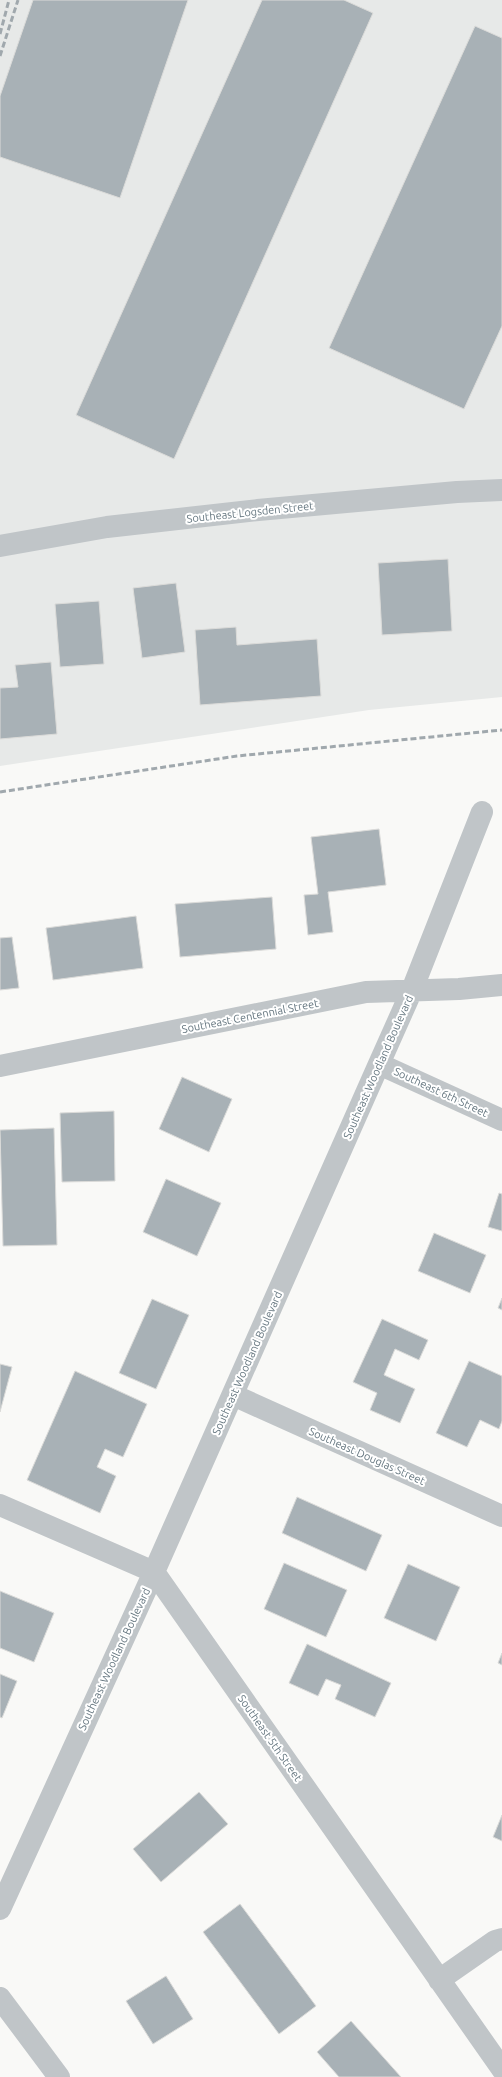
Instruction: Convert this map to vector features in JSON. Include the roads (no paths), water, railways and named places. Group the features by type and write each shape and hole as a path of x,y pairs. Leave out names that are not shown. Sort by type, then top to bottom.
{"street":[{"name":"Southeast Logsden Street","path":"0,546 107,527 235,512 458,492 502,490"},
{"name":"Southeast Woodland Boulevard","path":"0,1909 154,1572 380,1064 412,990 482,812"},
{"name":"Southeast Centennial Street","path":"0,1066 366,992 459,989 502,985"},
{"name":"Southeast 6th Street","path":"380,1064 502,1120"},
{"name":"Southeast Douglas Street","path":"233,1395 502,1516"},
{"path":"0,1505 154,1572"},
{"name":"Southeast 5th Street","path":"154,1572 502,2070"},
{"path":"439,1980 496,1941 502,1939"},
{"path":"0,1998 59,2077"}],"railway":[{"path":"0,34 9,0"},
{"path":"0,56 18,0"},
{"path":"0,792 237,756 502,730"}]}
